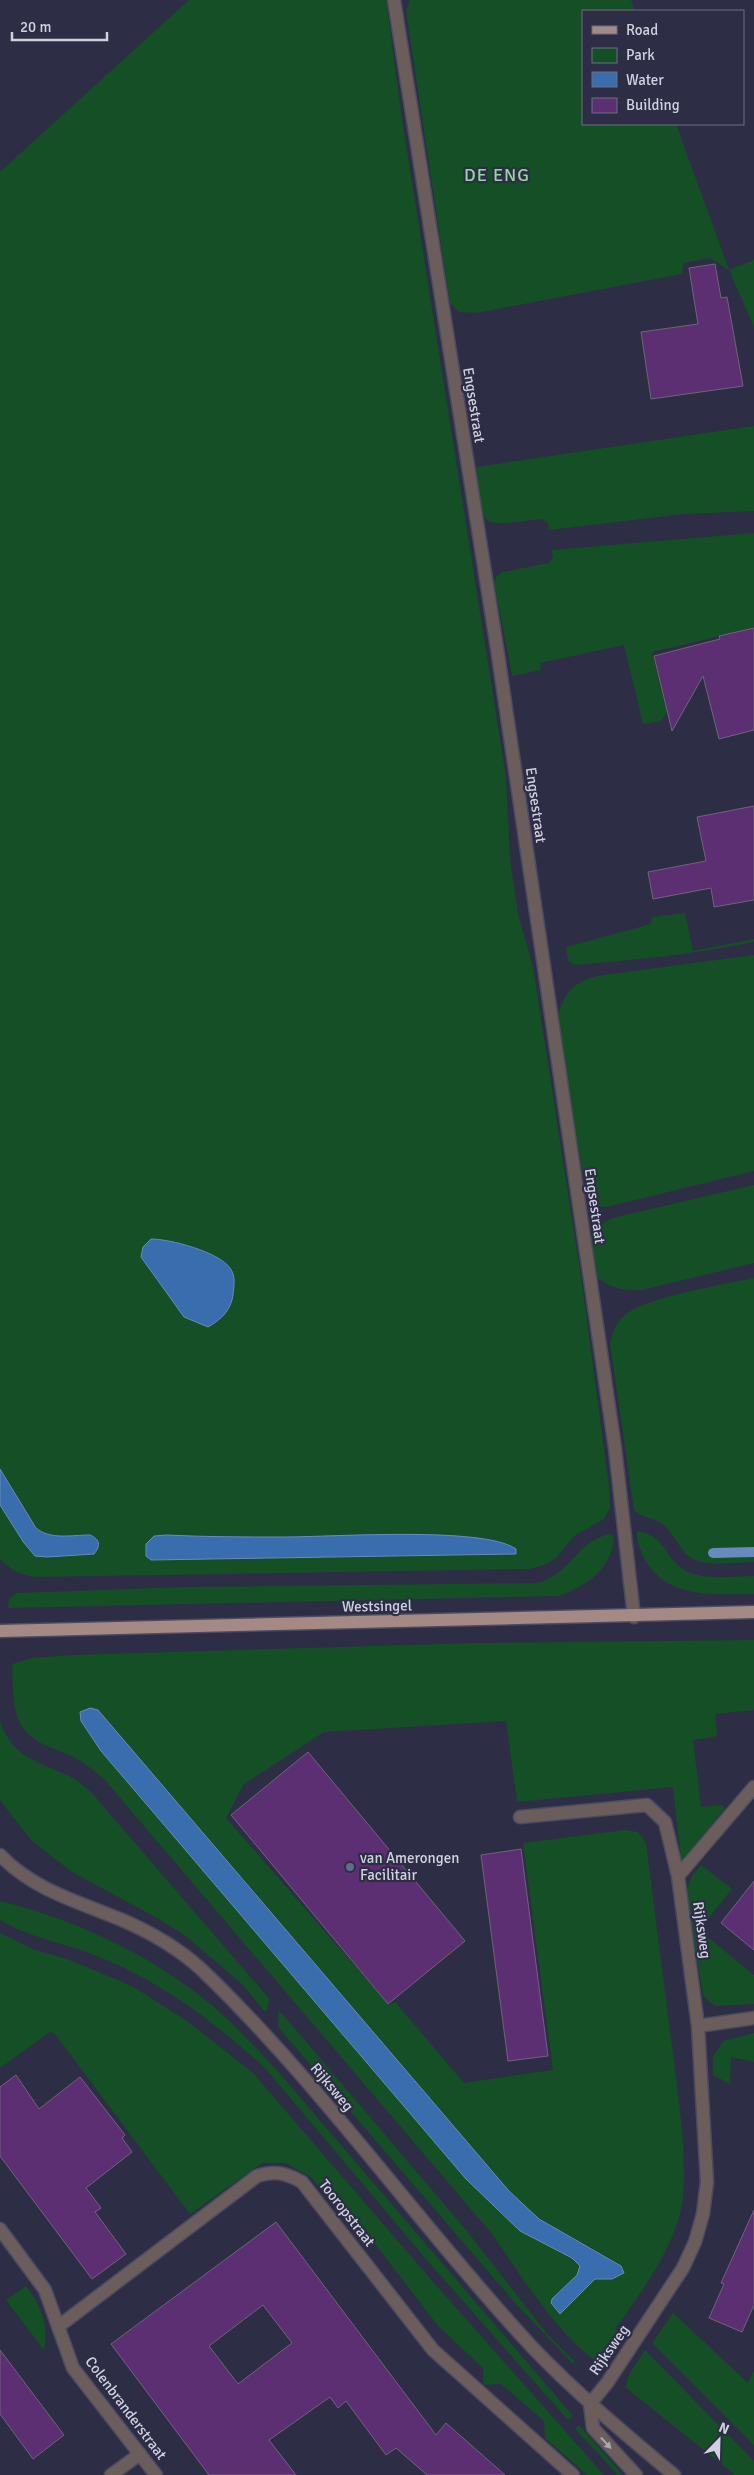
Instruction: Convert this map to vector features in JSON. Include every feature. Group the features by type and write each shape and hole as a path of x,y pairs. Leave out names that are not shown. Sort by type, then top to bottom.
{"main road":[{"name":"Westsingel","path":"0,1631 754,1612"}],"street":[{"name":"Engsestraat","path":"394,0 498,658 615,1448 634,1616"},
{"path":"678,1876 754,1786"},
{"name":"Rijksweg","path":"520,1817 647,1805 665,1822 678,1876 698,2026 707,2182 703,2214 695,2242 683,2268 622,2360 590,2404"},
{"name":"Rijksweg","path":"0,1855 33,1883 60,1896 124,1921 172,1947 198,1967 265,2033 532,2346 590,2404 674,2475"},
{"path":"698,2026 754,2018"},
{"name":"Tooropstraat","path":"59,2326 257,2176 275,2172 286,2174 302,2182 433,2350 573,2475"},
{"name":"Colenbranderstraat","path":"0,2229 45,2290 73,2368 156,2475"},
{"path":"590,2404 593,2428 636,2475"},
{"path":"111,2475 140,2454"}],"green space":[{"path":"189,0 386,0 402,119 506,777 510,859 518,914 533,967 583,1290 609,1487 610,1508 604,1519 574,1536 557,1557 547,1564 530,1569 37,1577 17,1572 0,1559 0,1505 24,1543 90,1535 54,1535 42,1532 36,1528 0,1469 0,172","holes":["141,1257 221,1320 208,1327 174,1303","442,1535 474,1537 500,1542 516,1549 516,1554 151,1560 154,1536 211,1537"]},
{"path":"410,0 631,0 635,10 582,10 582,125 676,125 729,270 710,258 684,263 682,274 476,313 459,312 450,303 406,11"},
{"path":"754,260 754,327 729,270"},
{"path":"754,426 754,511 684,514 549,530 548,523 541,519 494,523 483,514 476,467"},
{"path":"754,533 754,628 652,652 666,707 669,709 661,721 643,724 624,645 540,663 541,670 512,676 494,582 497,576 503,572 549,563 553,557 552,550"},
{"path":"685,913 693,951 754,939 754,942 687,953 620,961 575,965 568,961 566,947 651,924 652,917"},
{"path":"754,955 754,1171 607,1207 594,1204 589,1200 586,1193 557,1018 566,996 570,990 581,982 597,976"},
{"path":"754,1185 754,1263 642,1290 618,1288 597,1278 591,1237 600,1225 612,1218"},
{"path":"754,1278 754,1562 700,1562 686,1554 665,1526 634,1510 610,1343 618,1322 634,1309 685,1292"},
{"path":"637,1531 653,1537 677,1565 684,1570 709,1577 754,1576 754,1594 706,1594 677,1587 664,1580 652,1570 643,1556 637,1540"},
{"path":"609,1534 614,1536 612,1547 609,1558 603,1567 588,1581 558,1596 8,1608 9,1599 17,1593 184,1587 539,1583 560,1571 589,1543"},
{"path":"754,1640 754,1710 715,1714 717,1734 714,1737 693,1740 701,1807 722,1805 725,1808 683,1860 681,1859 673,1787 517,1802 506,1721 324,1732 243,1785 226,1818 389,2005 395,2002 464,2083 553,2070 523,1843 625,1830 638,1832 646,1843 681,2118 684,2159 683,2198 675,2230 661,2260 615,2329 623,2335 612,2351 596,2361 582,2350 554,2320 527,2285 493,2235 104,1779 76,1758 39,1742 28,1734 19,1721 14,1701 12,1664 32,1658 73,1655 476,1643","holes":["90,1708 98,1710 509,2191 539,2219 615,2262 612,2279 595,2279 560,2314 551,2304 552,2299 577,2275 580,2266 572,2258 520,2231 466,2179 101,1751 81,1721"]},
{"path":"0,1722 12,1744 20,1751 37,1762 72,1778 91,1792 266,1995 269,1999 267,2011 264,2011 243,1985 187,1937 157,1918 72,1872 31,1840 0,1800"},
{"path":"701,1865 732,1889 699,1930 754,1975 754,2004 715,2006 703,1996 687,1889 692,1876"},
{"path":"0,1901 54,1917 133,1952 181,1982 223,2015 275,2068 573,2416 568,2420 425,2258 266,2069 246,2051 183,2002 137,1975 114,1963 33,1935 0,1920"},
{"path":"0,1933 35,1950 67,1959 132,1986 187,2021 253,2073 434,2283 604,2475 587,2475 545,2438 544,2421 501,2384 486,2385 483,2383 483,2368 439,2327 375,2244 360,2241 312,2178 286,2163 262,2163 190,2214 55,2034 50,2032 0,2068"},
{"path":"279,2010 466,2230 548,2335 575,2362 573,2364 517,2305 278,2027"},
{"path":"754,2033 754,2062 731,2057 730,2084 713,2075 713,2057 723,2041"},
{"path":"26,2286 40,2308 45,2332 44,2350 6,2300"},
{"path":"673,2313 748,2383 754,2371 754,2445 653,2344"},
{"path":"645,2350 754,2461 754,2475 735,2475 625,2387 630,2373"},
{"path":"579,2425 623,2475 618,2475 575,2429"}],"water":[{"path":"151,1239 170,1241 205,1252 224,1262 230,1268 234,1281 233,1292 232,1300 225,1314 208,1327 184,1317 141,1257 143,1247"},
{"path":"0,1469 36,1528 42,1532 54,1535 90,1535 98,1541 98,1548 94,1554 35,1556 24,1543 0,1505"},
{"path":"406,1534 441,1535 473,1537 499,1542 516,1549 516,1554 151,1560 146,1556 146,1544 154,1536 307,1537"},
{"path":"90,1708 98,1710 509,2191 539,2219 621,2266 624,2273 612,2279 595,2279 560,2314 551,2303 552,2299 577,2275 580,2266 572,2258 520,2231 466,2179 101,1751 81,1721 80,1712"}],"building":[{"path":"715,264 721,298 727,297 743,386 651,399 641,332 698,324 689,268"},
{"path":"754,628 754,730 719,739 703,676 672,731 654,656 720,639 719,636"},
{"path":"754,806 754,900 714,907 711,888 653,899 648,872 706,861 697,817"},
{"path":"308,1752 465,1941 388,2004 231,1815"},
{"path":"521,1849 548,2056 508,2061 481,1855"},
{"path":"754,1881 754,1950 721,1923"},
{"path":"16,2075 39,2109 80,2077 125,2135 122,2138 132,2152 86,2188 101,2208 95,2212 126,2254 92,2279 0,2156 0,2087"},
{"path":"754,2210 754,2305 742,2332 709,2318 724,2284 721,2283"},
{"path":"276,2222 436,2435 446,2423 505,2475 427,2475 396,2448 386,2455 346,2401 338,2408 330,2397 269,2440 296,2475 209,2475 111,2344","holes":["263,2305 292,2343 238,2384 209,2346"]},
{"path":"0,2350 64,2435 33,2459 0,2414"}],"waterway":[{"path":"713,1553 754,1552"}],"place":[{"name":"van Amerongen Facilitair","path":"350,1867"}],"district":[{"name":"DE ENG","path":"497,175"}]}
